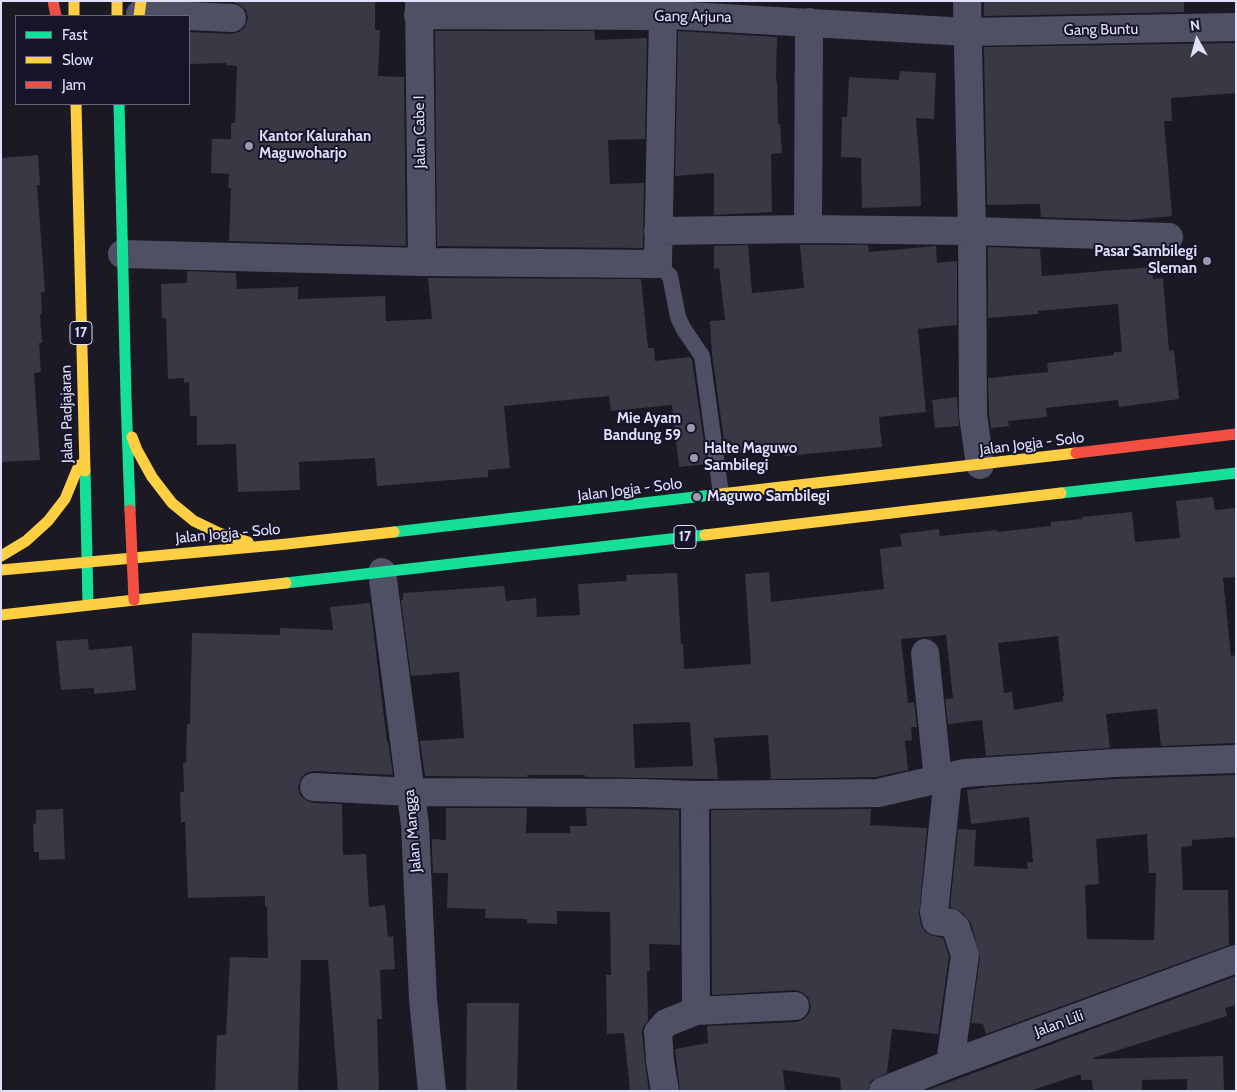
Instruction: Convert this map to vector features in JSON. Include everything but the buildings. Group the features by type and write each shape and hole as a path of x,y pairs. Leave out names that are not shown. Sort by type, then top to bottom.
{"main road":[{"path":"53,1 56,15"},
{"path":"74,1 74,15"},
{"path":"117,1 134,12"},
{"name":"Jalan Padjajaran","path":"76,105 81,127 83,444 88,604"},
{"path":"119,105 115,126 122,254 131,557 134,600"},
{"path":"128,426 137,450 152,477 172,503 194,521 218,533 249,542 271,545"},
{"name":"Jalan Jogja - Solo","path":"1,570 271,545 980,465 1236,434"},
{"path":"1,556 26,541 48,521 65,499 76,475 83,444"},
{"name":"17","path":"1,615 1236,473"}],"street":[{"path":"967,1 972,231 973,415 980,465"},
{"name":"Gang Arjuna","path":"418,8 780,11 810,22 967,32"},
{"name":"Jalan Cabe I","path":"418,8 422,262"},
{"path":"122,254 422,262 658,264 668,11"},
{"path":"134,12 174,15"},
{"path":"190,16 232,18"},
{"path":"808,229 810,22"},
{"name":"Gang Buntu","path":"967,32 1236,27"},
{"path":"658,231 808,229 972,231 1170,237"},
{"name":"Jalan Mangga","path":"382,572 415,825 423,999 432,1091"},
{"path":"925,652 943,778 934,912 936,921 950,924 956,928 965,955 950,1064"},
{"path":"314,787 411,792 695,795 878,793 965,773 1114,763 1236,759"},
{"path":"695,795 696,1010"},
{"name":"Jalan Lili","path":"883,1091 950,1064 1236,959"},
{"path":"665,1091 658,1032 666,1023 696,1010 795,1006"}],"lane":[{"path":"658,264 670,276 682,328 702,356 721,494"}],"traffic: fast":[{"path":"119,105 130,510"},
{"path":"85,471 88,604"},
{"path":"1061,493 1236,473"},
{"path":"394,532 712,495"},
{"path":"286,583 705,535"}],"traffic: slow":[{"path":"74,1 74,15"},
{"path":"117,1 117,15"},
{"path":"139,15 141,1"},
{"path":"76,105 85,471"},
{"path":"132,437 152,477 172,503 194,521 219,533 248,542"},
{"path":"712,495 1076,453"},
{"path":"1,556 26,541 48,521 65,499 79,465"},
{"path":"705,535 1061,493"},
{"path":"1,570 287,544 394,532"},
{"path":"1,615 286,583"}],"traffic: jam":[{"path":"53,1 56,15"},
{"path":"1076,453 1236,434"},
{"path":"130,510 134,600"}],"place":[{"name":"Kantor Kalurahan Maguwoharjo","path":"249,146"},
{"name":"Pasar Sambilegi Sleman","path":"1207,261"},
{"name":"Mie Ayam Bandung 59","path":"691,428"},
{"name":"Halte Maguwo Sambilegi","path":"694,458"},
{"name":"Maguwo Sambilegi","path":"697,497"}]}
